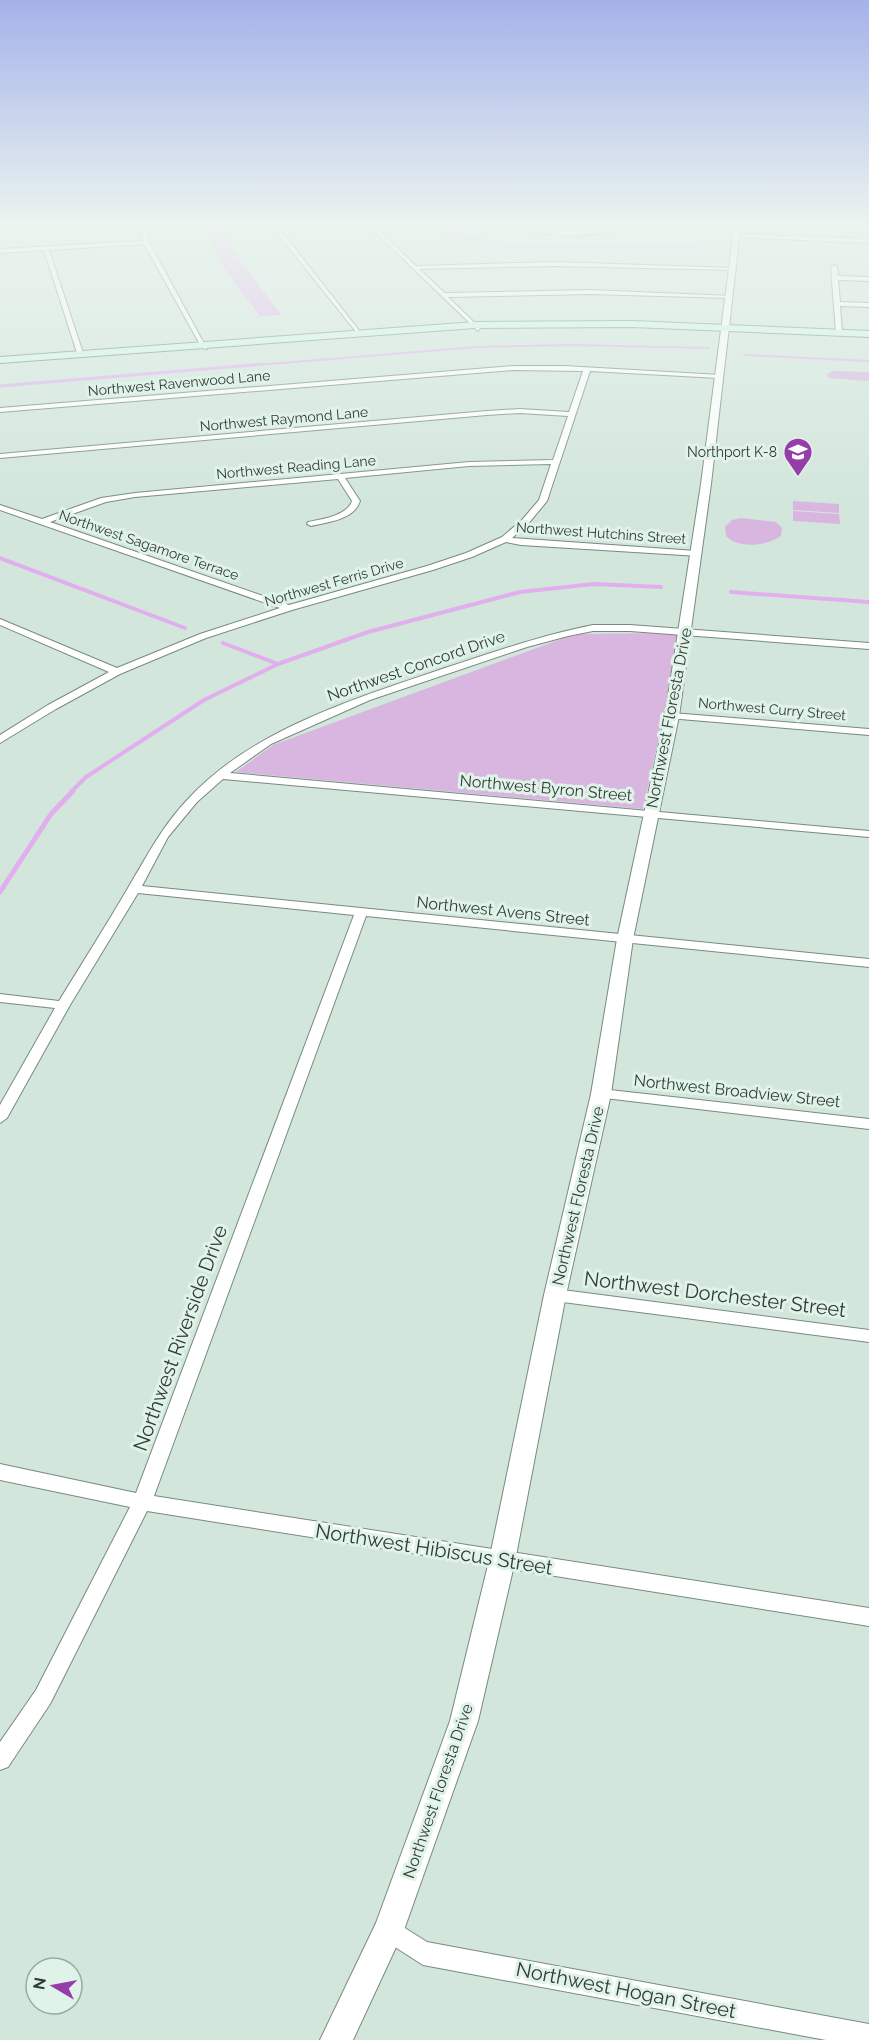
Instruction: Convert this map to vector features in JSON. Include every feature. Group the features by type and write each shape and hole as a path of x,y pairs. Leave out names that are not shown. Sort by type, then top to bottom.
{"main road":[{"path":"0,362 80,353 204,346 358,332 477,327 621,323 869,336"},
{"path":"0,362 477,327"},
{"path":"725,330 869,336"}],"street":[{"path":"68,317 80,353"},
{"path":"188,317 204,346"},
{"path":"346,317 358,332"},
{"path":"467,317 477,327"},
{"name":"Northwest Floresta Drive","path":"336,2040 389,1930 465,1721 502,1561 555,1295 601,1094 625,939 672,716 686,633 727,317"},
{"path":"838,317 839,333"},
{"name":"Northwest Ravenwood Lane","path":"0,410 514,368 587,369 719,376"},
{"name":"Northwest Ferris Drive","path":"0,740 52,707 117,672 203,636 289,608 430,568 469,555 505,538 525,522 543,501 587,369"},
{"name":"Northwest Raymond Lane","path":"0,456 487,413 520,411 571,414"},
{"name":"Northwest Reading Lane","path":"42,522 104,500 135,495 469,464 556,462"},
{"path":"311,524 341,516 354,507 356,501 340,476"},
{"name":"Northwest Sagamore Terrace","path":"0,507 289,608"},
{"name":"Northwest Hutchins Street","path":"505,538 521,542 696,554"},
{"path":"0,622 117,672"},
{"name":"Northwest Concord Drive","path":"0,1118 63,1005 134,890 163,836 193,800 220,775 267,742 366,698 524,645 593,628 869,646"},
{"name":"Northwest Curry Street","path":"672,716 869,732"},
{"name":"Northwest Byron Street","path":"220,775 869,834"},
{"name":"Northwest Avens Street","path":"134,890 869,963"},
{"name":"Northwest Riverside Drive","path":"0,1760 43,1697 142,1502 361,913"},
{"path":"0,998 63,1005"},
{"name":"Northwest Broadview Street","path":"601,1094 869,1124"},
{"name":"Northwest Dorchester Street","path":"555,1295 869,1336"},
{"name":"Northwest Hibiscus Street","path":"0,1472 142,1502 502,1561 869,1617"},
{"name":"Northwest Hogan Street","path":"389,1930 423,1953 869,2036"}],"shaded area":[{"path":"833,371 869,372 869,381 829,378 827,374"},
{"path":"793,501 839,504 839,513 793,510"},
{"path":"793,511 839,514 840,524 793,521"},
{"path":"741,518 776,522 782,528 781,536 753,545 731,540 726,536 725,527 732,520"},
{"path":"660,633 678,635 664,715 643,809 236,772 273,745 564,638 582,634"}],"waterway":[{"path":"246,366 477,347 572,345 709,348"},
{"path":"744,355 869,361"},
{"path":"0,386 264,364"},
{"path":"0,558 185,628"},
{"path":"278,664 368,632 520,592 594,584 661,587"},
{"path":"731,592 869,602"},
{"path":"223,643 278,664"},
{"path":"71,792 86,777 204,700 278,664"},
{"path":"0,892 51,814 73,791"}],"place":[{"name":"Northport K-8","path":"798,478"}]}
